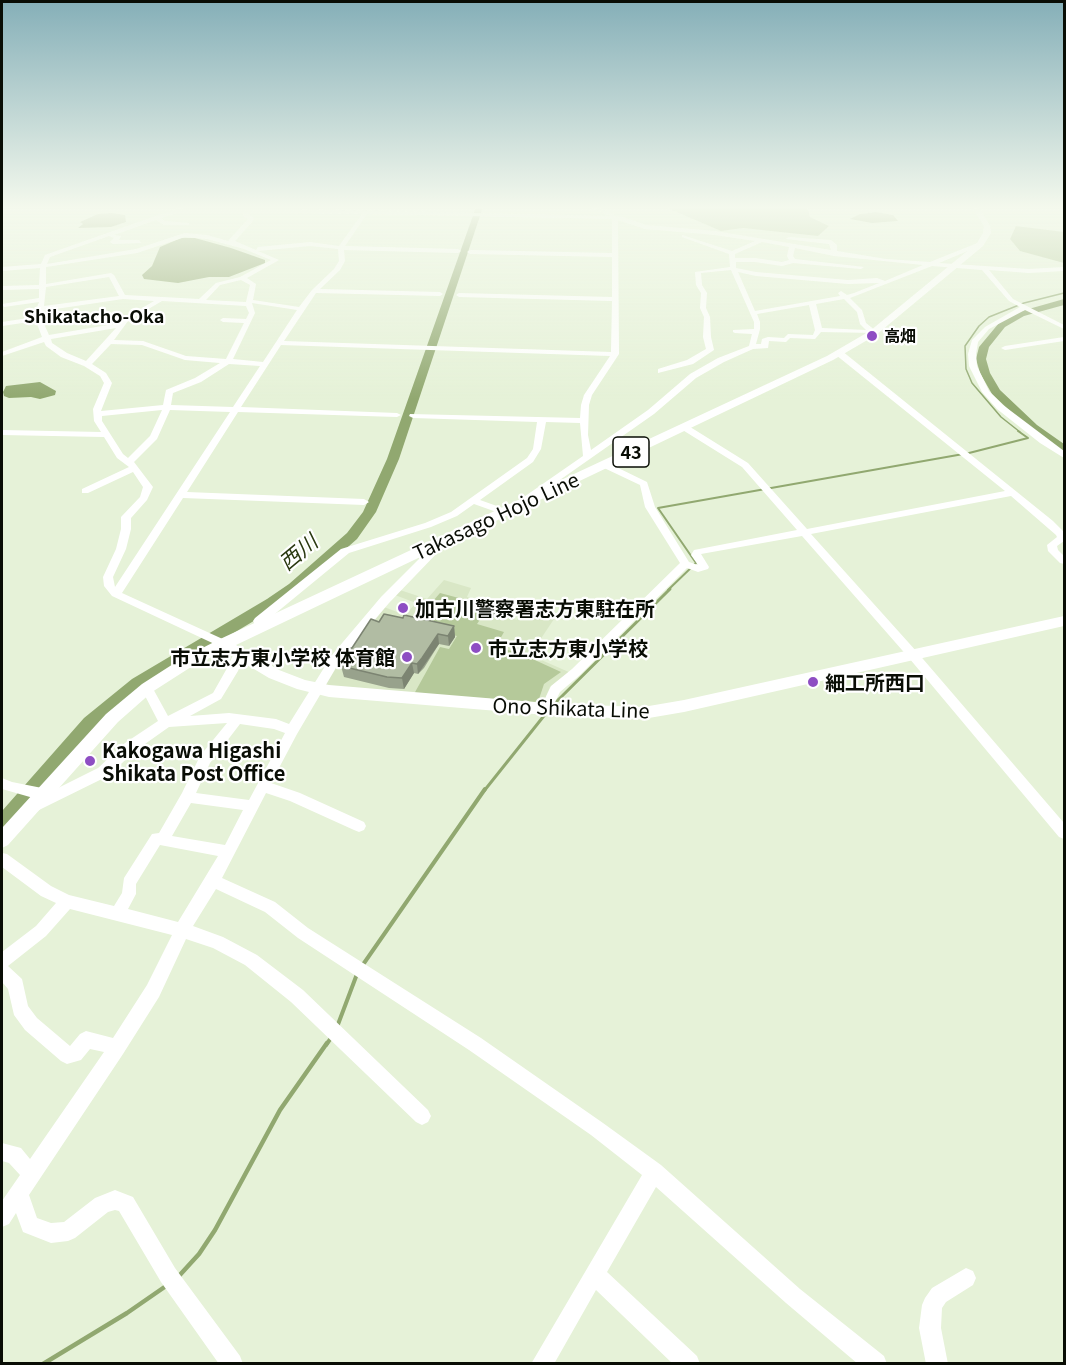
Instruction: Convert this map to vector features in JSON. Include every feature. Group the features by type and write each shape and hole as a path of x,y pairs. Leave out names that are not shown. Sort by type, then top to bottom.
{"main road":[{"name":"Takasago Hojo Line","path":"2,840 18,821 33,796 111,718 147,688 216,640 262,625 518,507 839,353 874,332 949,271"},
{"name":"Ono Shikata Line","path":"216,640 274,674 316,689 621,714 668,710 1065,621"}],"street":[{"path":"43,271 43,299 38,319 45,339 64,355 87,364 103,375 108,383 97,414 98,421 120,456 132,465 148,491 126,517 126,529 121,549 108,578 109,586 116,594 216,640"},
{"path":"200,302 218,284 242,278 256,271"},
{"path":"116,594 301,309 314,291 337,271"},
{"path":"587,456 583,421 588,395 615,354 615,271"},
{"path":"661,371 690,362 710,350 707,337 707,317 702,308 704,293 699,285 698,272 703,271"},
{"path":"737,271 754,313 756,332 752,347"},
{"path":"749,271 759,276 854,282 877,280 884,283"},
{"path":"786,271 787,276"},
{"path":"862,271 863,280"},
{"path":"754,313 844,297 914,271"},
{"path":"987,271 1021,305 1065,327"},
{"path":"1018,271 1048,271"},
{"path":"2,288 43,286 111,275 123,297"},
{"path":"85,491 132,465 154,437 167,407 169,392 198,380 228,361 252,313 249,303 253,284 242,278"},
{"path":"836,281 844,297 861,311 863,324 874,332"},
{"path":"314,291 440,294"},
{"path":"459,295 616,299"},
{"path":"40,309 123,297 249,303 301,309"},
{"path":"4,305 43,299"},
{"path":"87,364 134,314 161,300"},
{"path":"518,507 651,412 693,376 721,360 752,347 765,346 765,341 768,339 815,338 819,330 812,302"},
{"path":"796,304 796,310 816,312"},
{"path":"1021,305 987,328 975,342 972,354 974,366 978,379 986,392 1000,407 1042,441 1065,455"},
{"path":"2,324 38,319"},
{"path":"223,320 247,321"},
{"path":"2,354 45,339 122,325"},
{"path":"819,330 874,332"},
{"path":"735,331 756,332"},
{"path":"802,337 806,348"},
{"path":"1005,348 1065,339"},
{"path":"109,342 143,343 186,358 266,364"},
{"path":"280,343 615,354"},
{"path":"839,353 1061,534 1062,538 1052,545 1053,551 1065,561"},
{"path":"97,414 167,407 397,415"},
{"path":"413,416 583,421"},
{"path":"262,625 259,621 345,551 428,525 454,514 530,460 537,449 542,420"},
{"path":"684,427 745,465 1065,833"},
{"path":"2,433 106,435"},
{"path":"606,465 644,484 650,507 685,564 698,569 704,567 696,555 698,552 1012,493"},
{"path":"181,495 364,502"},
{"path":"473,501 505,512"},
{"path":"2,1217 153,991 182,930 213,882 316,689 336,658 362,626 408,574 436,548 433,545"},
{"path":"552,710 555,689 576,672 685,564"},
{"path":"2,783 33,796 103,772 130,747 165,722 217,696 239,654"},
{"path":"147,688 165,722"},
{"path":"165,722 229,718 276,724 292,731"},
{"path":"162,840 205,760 237,720"},
{"path":"263,786 295,797 359,826"},
{"path":"187,797 253,806"},
{"path":"2,833 18,821"},
{"path":"117,914 129,894 129,883 157,838 229,852"},
{"path":"2,859 46,891 67,901 182,930 217,942 251,960 297,996 422,1116"},
{"path":"213,882 270,907 303,933 475,1044 597,1129 654,1172 793,1296 876,1364"},
{"path":"2,961 41,930 67,901"},
{"path":"2,971 16,985 20,1009 31,1024 67,1055 75,1054 86,1040 117,1048"},
{"path":"2,1152 15,1155 31,1173"},
{"path":"542,1364 654,1172"},
{"path":"18,1192 30,1225 51,1233 68,1231 102,1205 115,1200 126,1204 172,1282 232,1364"},
{"path":"594,1274 689,1364"},
{"path":"937,1364 930,1328 932,1305 939,1295 966,1278"}],"shaded area":[{"path":"147,271 245,271 229,277 209,277 178,283 144,279 142,275"},
{"path":"40,382 56,391 55,395 40,399 4,396 6,386"},
{"name":"市立志方東小学校","path":"444,580 471,588 467,597 503,609 500,615 517,620 524,610 554,619 530,655 571,673 550,687 542,706 322,687 337,663 384,607 405,615 416,603 395,595 400,590 427,599"},
{"name":"市立志方東小学校","path":"440,593 489,606 477,624 504,632 496,646 526,656 561,672 544,684 538,702 414,694 440,647 449,649 457,636 412,625"}],"building":[{"path":"491,600 500,602 494,611 486,609"},
{"path":"384,614 403,618 404,615 454,626 448,636 438,634 422,658 417,664 412,663 402,678 387,677 341,666 349,648 352,648 371,619 379,622"}],"waterway":[{"name":"西川","path":"2,824 90,723 138,683 272,603 294,587 352,536 369,512 393,459 457,271"},
{"path":"1020,432 1001,417 972,383 966,369 965,346 979,326 989,317 1024,303 1064,293"},
{"path":"1064,302 1021,314 1002,325 984,347 981,359 985,373 996,392 1033,427 1064,449"},
{"path":"668,590 696,563 658,508 969,453 1028,438 1018,431"},
{"path":"553,705 670,589"},
{"path":"484,791 547,712"},
{"path":"362,966 485,789"},
{"path":"337,1027 357,974"},
{"path":"326,1045 331,1038"},
{"path":"178,1277 199,1254 215,1230 280,1110 327,1043"},
{"path":"43,1364 127,1313 166,1286"}],"place":[{"name":"高畑","path":"872,336"},
{"name":"加古川警察署志方東駐在所","path":"403,608"},
{"name":"市立志方東小学校","path":"476,648"},
{"name":"市立志方東小学校 体育館","path":"407,657"},
{"name":"細工所西口","path":"813,682"},
{"name":"Kakogawa Higashi Shikata Post Office","path":"90,761"}],"district":[{"name":"Shikatacho-Oka","path":"94,316"}]}
